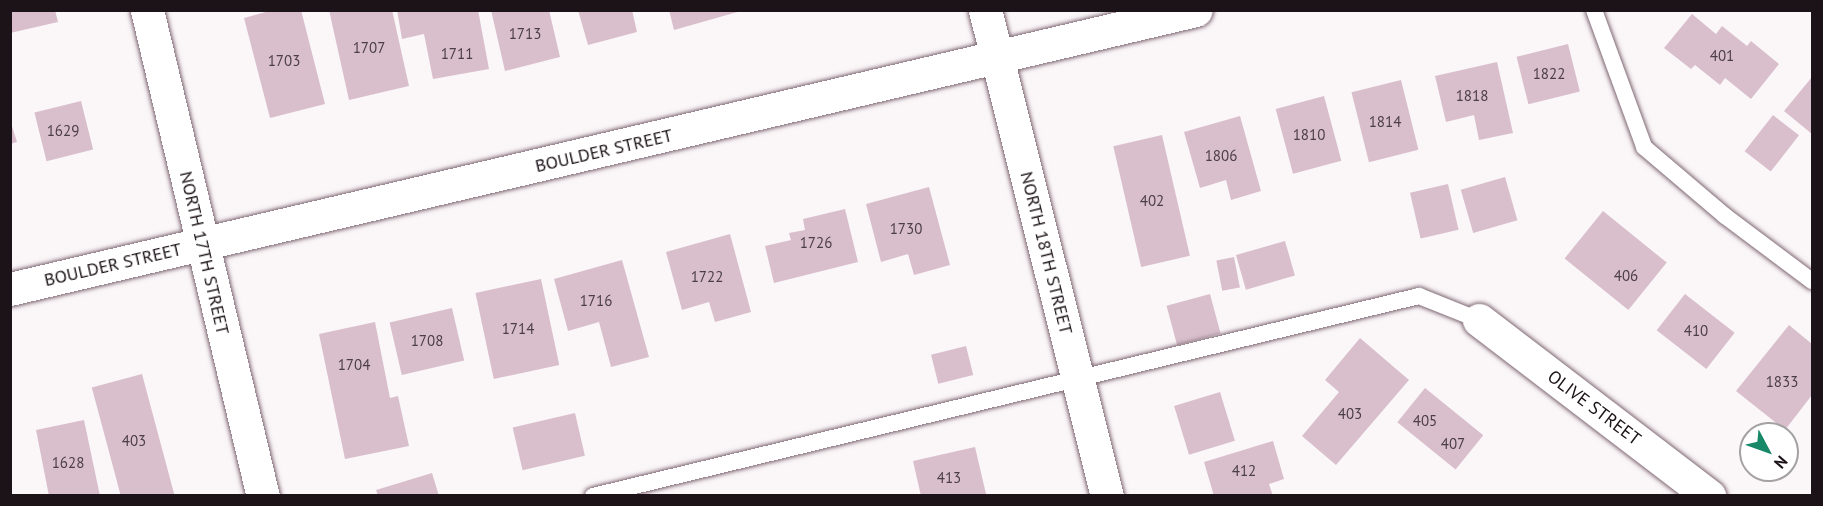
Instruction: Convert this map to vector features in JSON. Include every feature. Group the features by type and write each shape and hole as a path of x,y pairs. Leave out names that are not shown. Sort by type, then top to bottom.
{"street":[{"name":"NORTH 17TH STREET","path":"147,10 263,495"},
{"name":"NORTH 18TH STREET","path":"986,10 1107,495"},
{"name":"BOULDER STREET","path":"10,289 997,60 1196,10"},
{"name":"OLIVE STREET","path":"1479,320 1709,495"}],"lane":[{"path":"1594,10 1644,147 1725,216 1812,281"},
{"path":"593,495 1419,296 1479,320"}],"building":[{"path":"10,10 55,10 58,22 10,33"},
{"path":"273,10 301,10 325,104 270,118 244,18"},
{"path":"329,10 392,10 409,86 349,100"},
{"path":"397,10 478,10 489,69 433,79 424,34 402,39"},
{"path":"491,10 549,10 560,57 505,71"},
{"path":"578,10 632,10 637,32 588,45"},
{"path":"669,10 741,10 741,11 674,30"},
{"path":"1692,14 1716,34 1722,26 1747,46 1751,41 1779,64 1751,99 1725,78 1720,85 1695,65 1691,69 1664,48"},
{"path":"1568,44 1580,92 1528,104 1517,57"},
{"path":"1497,62 1513,133 1479,140 1474,115 1446,122 1435,76"},
{"path":"1812,77 1812,134 1784,111"},
{"path":"1401,80 1418,150 1369,162 1352,92"},
{"path":"1324,96 1341,161 1293,174 1276,109"},
{"path":"81,101 93,150 47,161 34,113"},
{"path":"1773,115 1799,135 1771,172 1745,151"},
{"path":"1240,116 1261,191 1231,200 1226,180 1200,188 1184,132"},
{"path":"10,120 17,142 10,144"},
{"path":"1162,135 1190,256 1141,267 1113,146"},
{"path":"1505,177 1517,220 1473,233 1461,190"},
{"path":"1448,184 1459,230 1421,239 1410,193"},
{"path":"929,187 950,265 914,275 908,254 881,262 866,204"},
{"path":"845,209 858,262 774,283 765,246 791,240 789,233 805,230 803,219"},
{"path":"1603,211 1667,263 1628,310 1565,258"},
{"path":"730,234 751,312 715,322 709,302 682,310 666,252"},
{"path":"1285,241 1295,276 1246,290 1236,255"},
{"path":"1234,257 1240,287 1222,291 1216,260"},
{"path":"622,260 649,357 611,367 599,322 568,331 554,279"},
{"path":"541,279 559,365 494,379 475,293"},
{"path":"1210,294 1221,334 1177,345 1167,306"},
{"path":"1685,294 1735,333 1706,369 1657,330"},
{"path":"452,308 464,361 402,375 390,322"},
{"path":"375,322 390,398 398,396 409,446 345,459 319,334"},
{"path":"1789,325 1812,344 1812,395 1791,422 1775,422 1736,391"},
{"path":"1360,338 1409,380 1336,465 1302,436 1339,392 1325,380"},
{"path":"966,346 973,375 938,384 931,355"},
{"path":"142,374 175,496 121,496 92,387"},
{"path":"1425,388 1483,435 1456,469 1397,422"},
{"path":"1220,392 1235,441 1189,455 1174,406"},
{"path":"575,413 585,456 523,470 513,427"},
{"path":"84,420 100,496 49,496 36,430"},
{"path":"1273,441 1284,479 1269,484 1273,496 1214,496 1204,462"},
{"path":"975,447 986,494 921,496 913,461"},
{"path":"432,473 439,496 378,496 376,490"}]}
